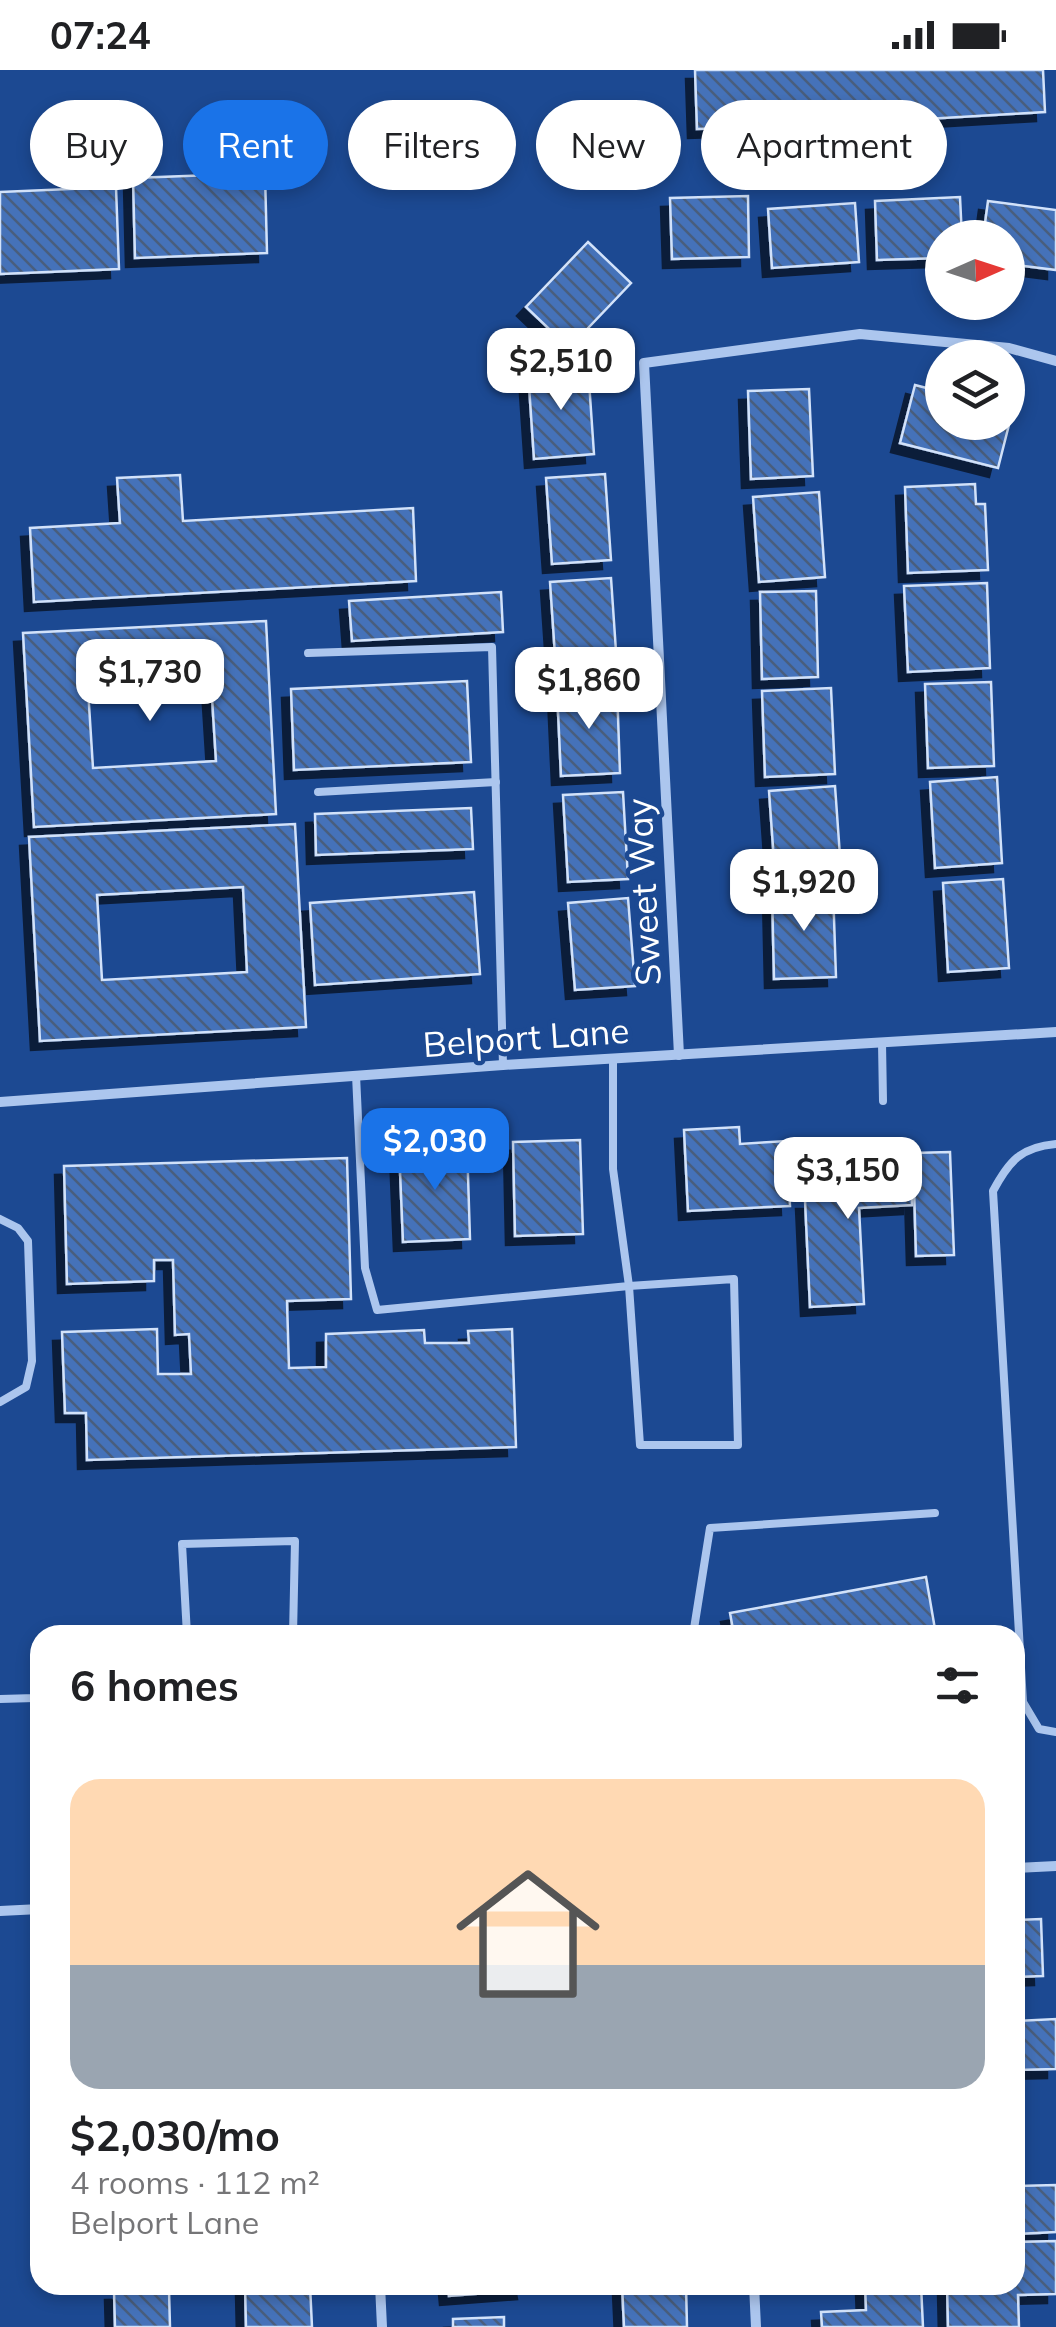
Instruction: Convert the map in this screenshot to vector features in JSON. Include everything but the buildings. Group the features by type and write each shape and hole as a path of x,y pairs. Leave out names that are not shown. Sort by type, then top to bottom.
{"street":[{"name":"Sweet Way","path":"680,1055 644,364 860,334 1010,348 1056,361"},
{"name":"Belport Lane","path":"0,1102 503,1065 1056,1032"},
{"path":"1025,1868 1056,1866"},
{"path":"0,1911 30,1910"},
{"path":"380,2295 382,2327"},
{"path":"754,2295 756,2327"}],"lane":[{"path":"308,653 492,647 503,1065"},
{"path":"318,792 496,782"},
{"path":"882,1043 883,1101"},
{"path":"356,1076 365,1268 377,1310 630,1286 734,1280 738,1445 640,1445 630,1286 613,1169 613,1058"},
{"path":"1018,1625 993,1191 1008,1162 1032,1146 1056,1144"},
{"path":"0,1220 18,1228 28,1240 32,1348 26,1387 0,1402"},
{"path":"695,1625 710,1528 935,1513"},
{"path":"187,1625 182,1544 296,1541 293,1625"},
{"path":"0,1699 30,1698"},
{"path":"1025,1707 1039,1728 1056,1732"}]}
